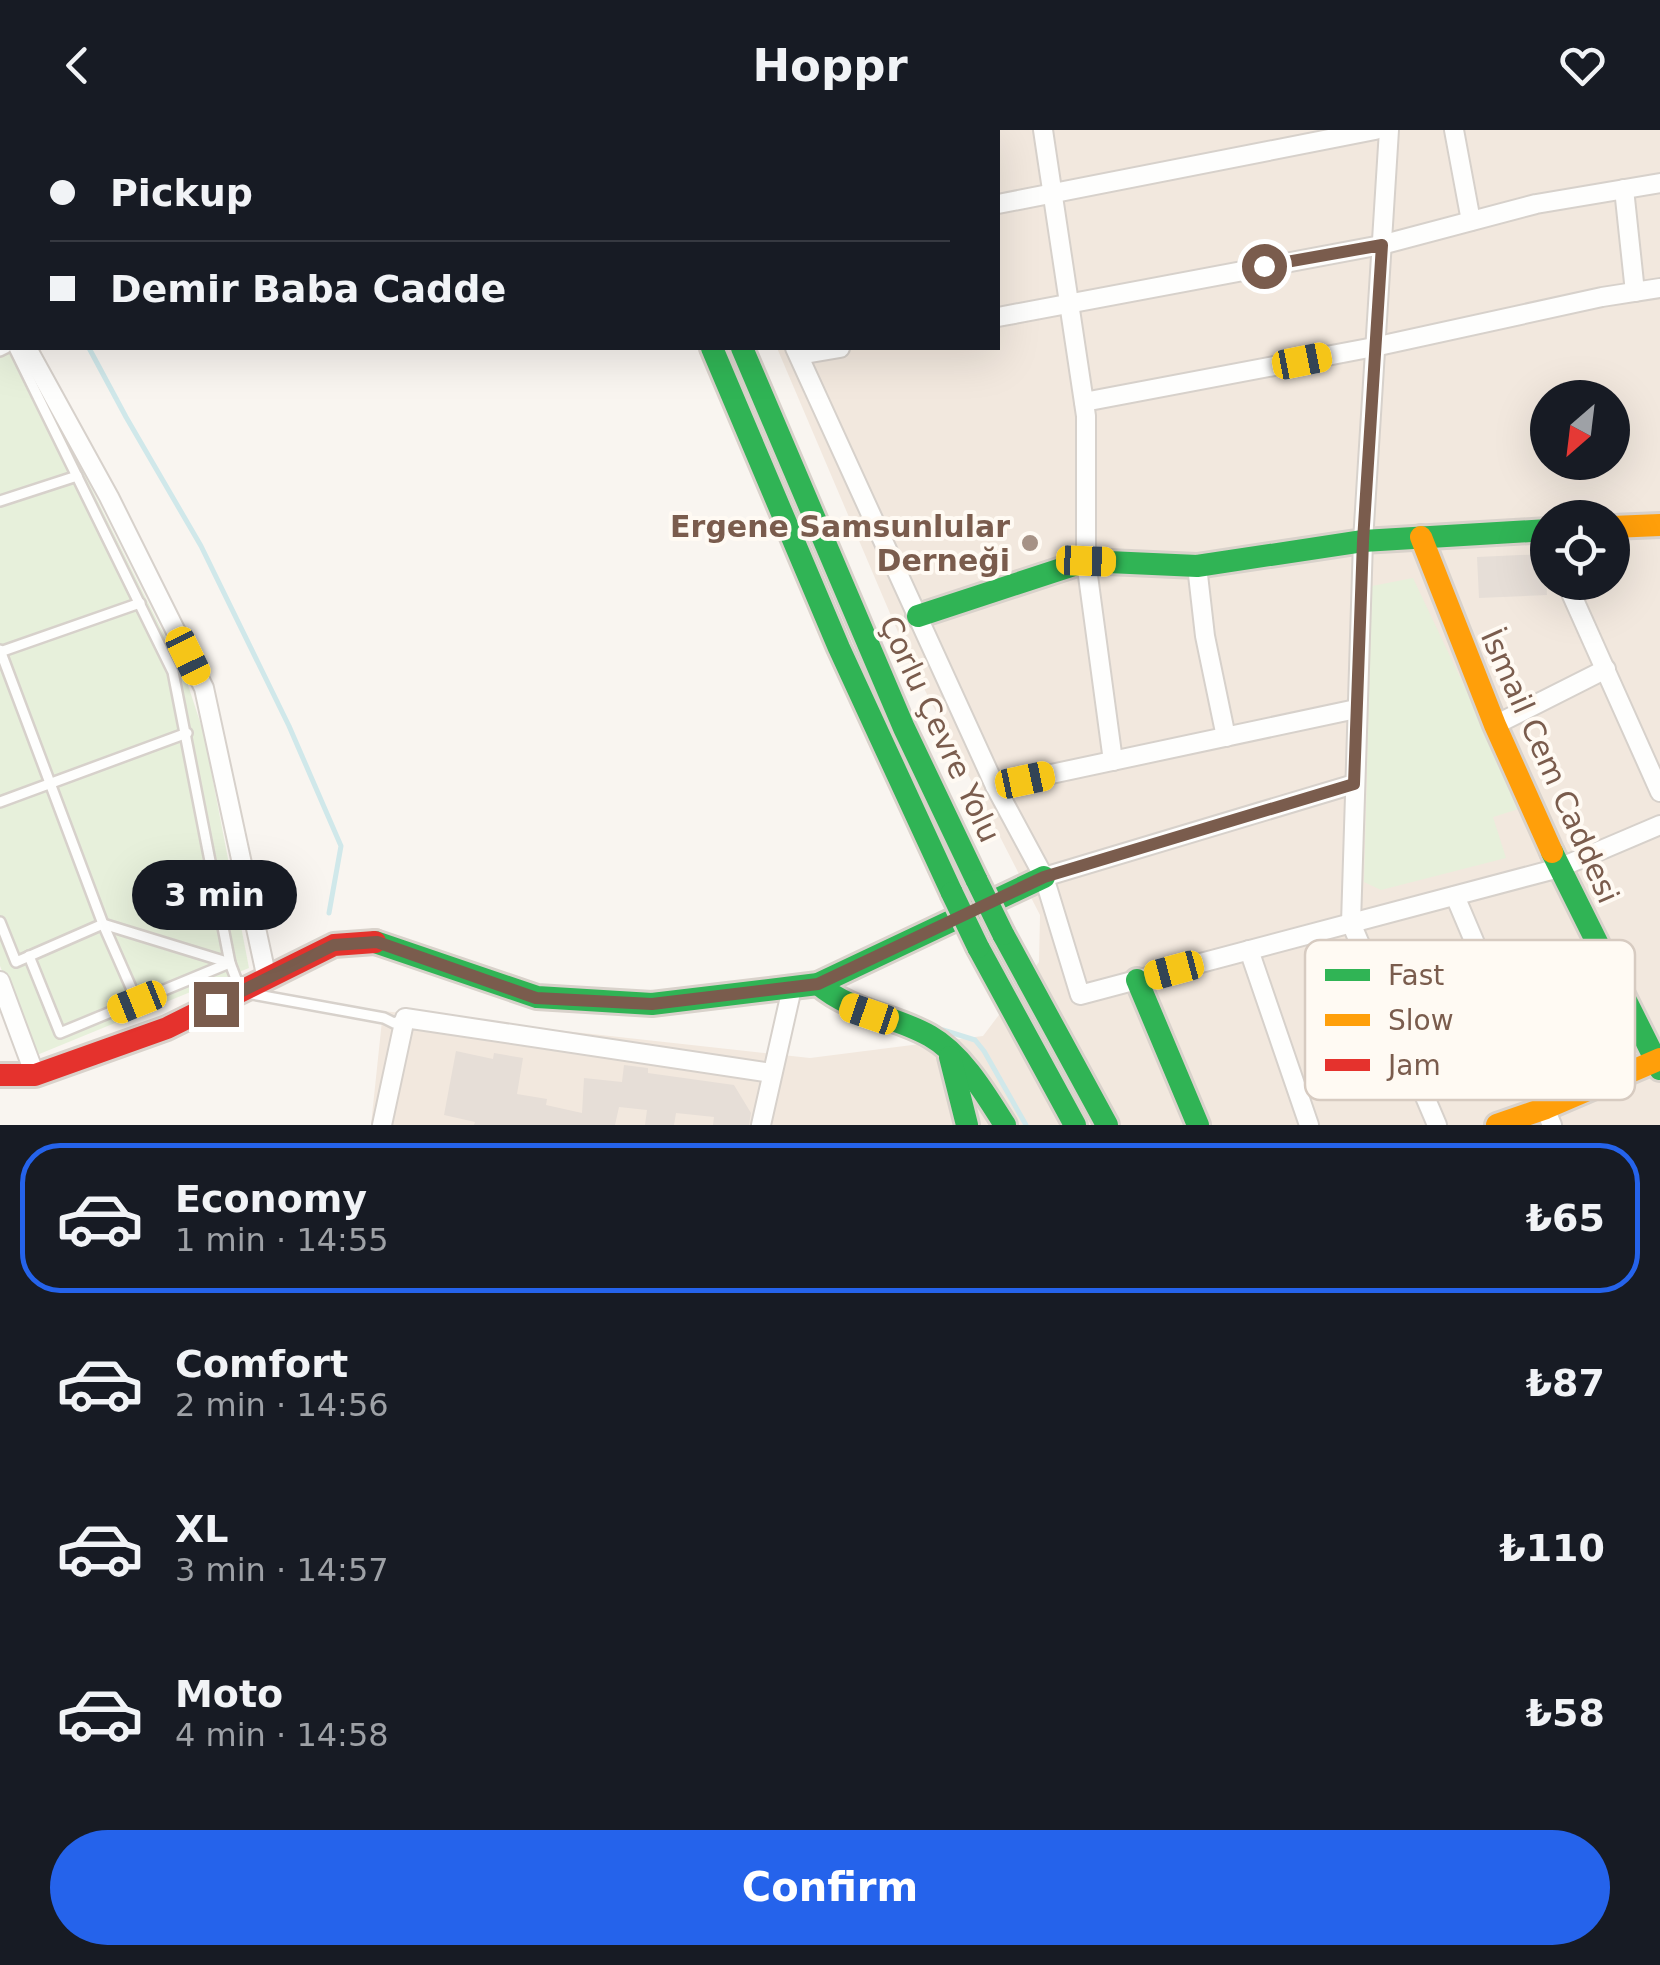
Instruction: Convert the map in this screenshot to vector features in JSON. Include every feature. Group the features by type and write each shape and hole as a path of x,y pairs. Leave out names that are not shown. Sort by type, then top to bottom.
{"main road":[{"name":"Çorlu Çevre Yolu","path":"713,350 838,648 952,893 1075,1125"},
{"name":"Çorlu Çevre Yolu","path":"743,350 897,712 1003,934 1107,1125"},
{"path":"1630,526 1660,525"},
{"path":"918,616 1086,561 1196,566 1363,541 1530,534"},
{"name":"İsmail Cem Caddesi","path":"1420,537 1494,726 1596,940"},
{"path":"0,1075 35,1074 166,1028 334,945 377,942 536,998 652,1004 818,984 1044,877"},
{"path":"1136,980 1198,1125"},
{"path":"818,984 837,1003 934,1037 989,1098 1005,1125"},
{"name":"İsmail Cem Caddesi","path":"1635,1016 1659,1063"},
{"path":"950,1054 966,1125"},
{"path":"1635,1075 1659,1063"},
{"path":"1497,1125 1549,1116 1582,1100"}],"street":[{"path":"1043,130 1084,402 1086,561 1113,761"},
{"path":"1000,204 1375,130"},
{"path":"1358,940 1351,924 1356,709 1389,130"},
{"path":"1454,130 1471,221"},
{"path":"1000,316 1382,245 1536,204 1660,183"},
{"path":"1624,189 1635,292"},
{"path":"1084,402 1374,348 1660,288"},
{"path":"29,350 109,497 204,688 267,979"},
{"path":"797,352 995,786 1044,877 1080,995 1559,868 1660,826"},
{"path":"1196,566 1205,636 1226,737"},
{"path":"1574,600 1660,792"},
{"path":"1494,726 1606,669"},
{"path":"995,786 1356,709"},
{"path":"1044,877 1354,784"},
{"path":"1455,896 1474,940"},
{"path":"1249,950 1309,1125"},
{"path":"0,981 35,1074"},
{"path":"761,1125 792,988"},
{"path":"382,1125 405,1018 772,1073"},
{"path":"1425,1100 1436,1125"}],"lane":[{"path":"15,350 172,672 230,963 242,992 394,1023 405,1018"},
{"path":"0,501 77,476"},
{"path":"137,1002 103,924 0,651 140,603"},
{"path":"0,802 187,733"},
{"path":"0,922 16,962 103,924 230,963"},
{"path":"28,956 60,1033 230,963"}],"shaded area":[{"path":"1000,130 1660,130 1660,1125 371,1125 383,1011 810,1058 983,1036 1039,962 1040,915 912,665 778,350 1000,350"}],"green space":[{"path":"0,350 23,350 186,679 204,734 249,968 37,1055 0,966"},
{"path":"1413,578 1522,808 1493,817 1506,858 1381,890 1364,882 1372,586"}],"building":[{"path":"1530,555 1530,596 1479,598 1477,557"},
{"path":"456,1051 493,1059 494,1053 523,1058 517,1094 547,1099 546,1105 582,1113 584,1078 622,1082 624,1065 648,1068 648,1073 734,1085 751,1113 749,1125 713,1125 714,1117 676,1113 674,1125 645,1125 647,1110 619,1107 615,1125 474,1125 475,1122 444,1115"}],"waterway":[{"path":"90,350 201,546 289,726 341,846 329,913"},
{"path":"943,1030 975,1040 1026,1125"}],"traffic: fast":[{"path":"713,350 839,648 952,893"},
{"path":"743,350 904,728 977,881"},
{"path":"918,616 1086,561 1197,566 1363,541 1530,531"},
{"path":"1552,852 1596,940"},
{"path":"375,942 537,997 652,1004 818,984 1044,877"},
{"path":"977,881 1003,934"},
{"path":"952,893 978,947"},
{"path":"1003,934 1107,1125"},
{"path":"978,947 1075,1125"},
{"path":"1137,980 1198,1125"},
{"path":"818,984 859,1008 916,1029 942,1044 972,1076 1005,1125"},
{"path":"1635,1019 1660,1069"},
{"path":"950,1057 967,1125"}],"traffic: slow":[{"path":"1630,526 1660,525"},
{"path":"1421,537 1495,725 1552,852"},
{"path":"1635,1070 1660,1059"},
{"path":"1497,1125 1565,1100"}],"traffic: jam":[{"path":"0,1075 35,1075 167,1028 334,945 375,942"}],"place":[{"name":"Ergene Samsunlular Derneği","path":"1030,543"}],"route":[{"path":"216,1004 334,945 377,942 536,998 652,1004 818,984 1044,877 1354,784 1363,541 1382,245 1264,266"}]}
